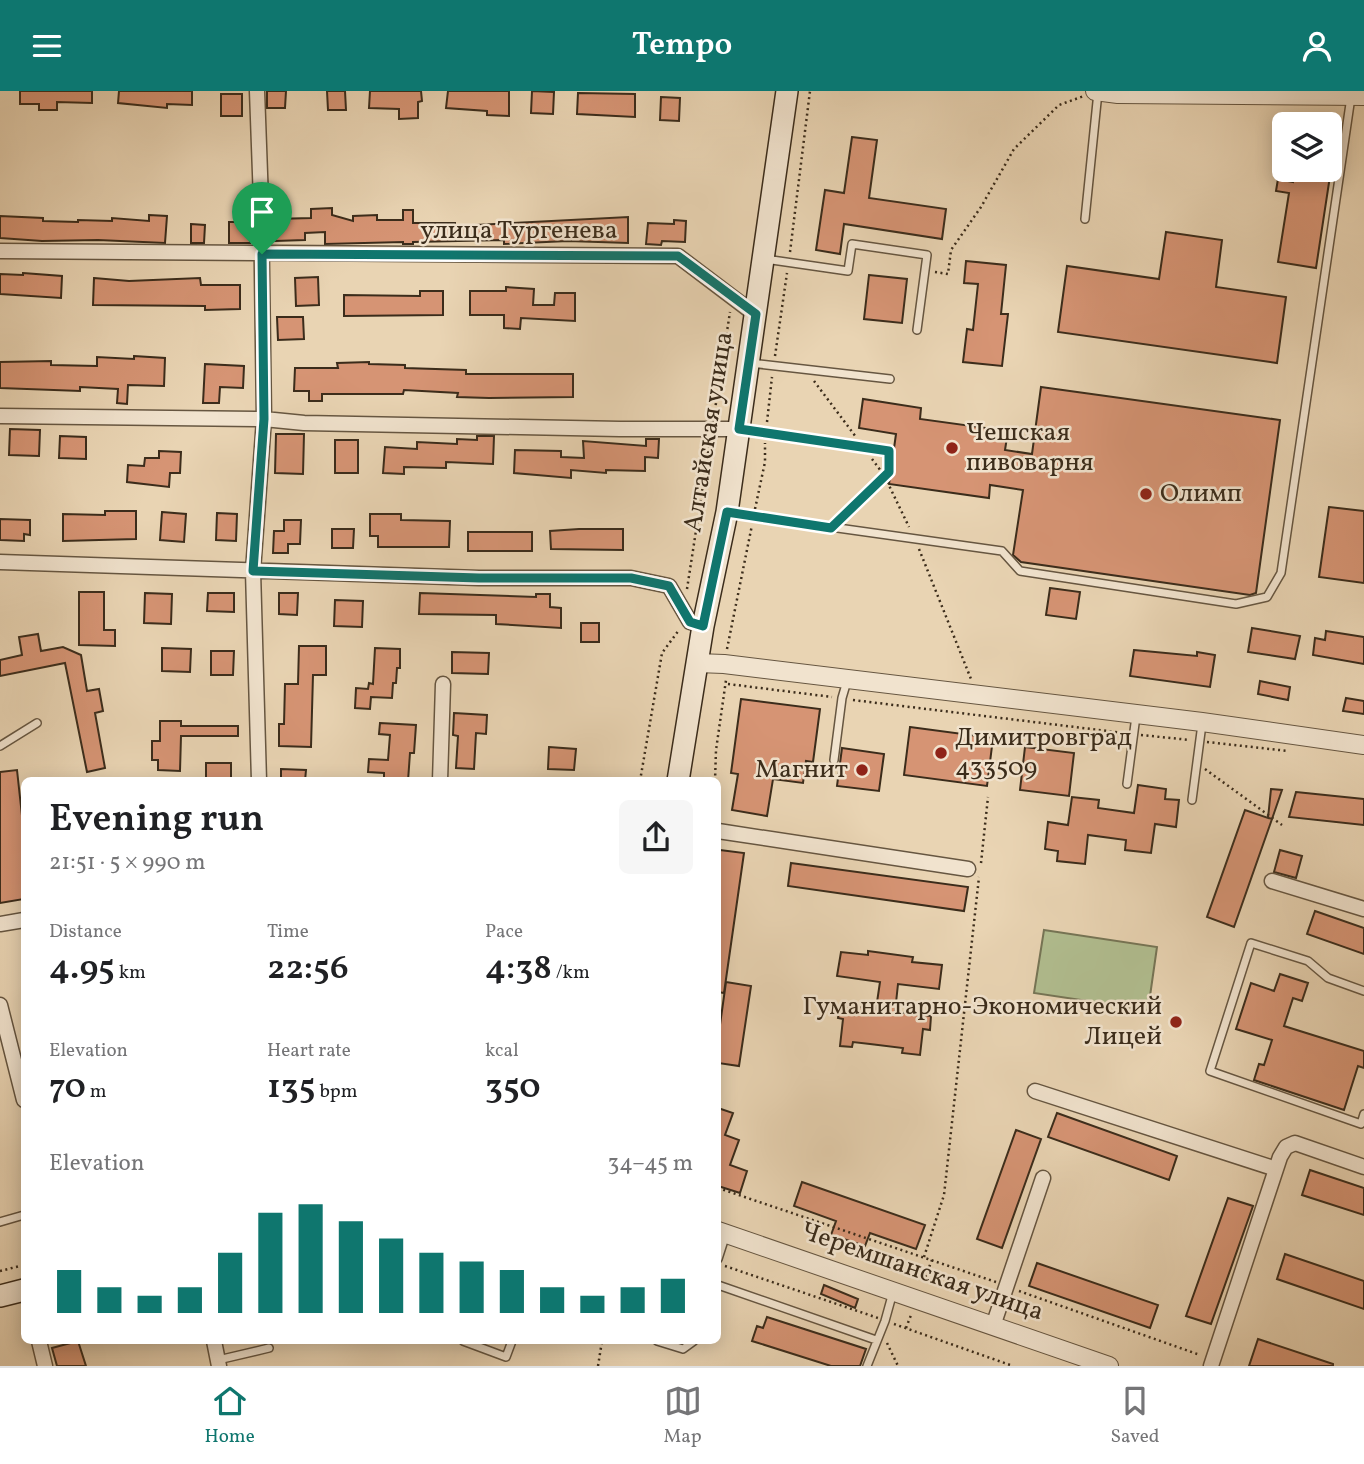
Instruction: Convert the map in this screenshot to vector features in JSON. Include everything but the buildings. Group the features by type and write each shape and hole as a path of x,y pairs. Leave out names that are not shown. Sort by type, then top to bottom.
{"main road":[{"name":"Алтайская улица","path":"679,777 703,626 727,512 787,91"},
{"path":"0,1296 21,1291"}],"street":[{"path":"257,91 264,419 253,571 260,777"},
{"path":"1097,91 1118,94 1358,96"},
{"name":"улица Тургенева","path":"0,251 678,256 756,314"},
{"path":"0,415 620,429 739,429"},
{"path":"0,562 479,578 631,578 669,586 690,622 703,626"},
{"path":"697,663 724,664 1202,722 1364,745"},
{"path":"440,777 443,684"},
{"path":"721,831 968,869"},
{"path":"1272,881 1364,909"},
{"path":"0,924 21,920"},
{"path":"0,1005 21,1088"},
{"path":"1035,1091 1276,1169"},
{"path":"1212,1363 1276,1169 1286,1147 1295,1143 1364,1167"},
{"path":"993,1326 1043,1178"},
{"name":"Черемшанская улица","path":"722,1233 1099,1364"},
{"path":"40,1344 45,1366"},
{"path":"215,1344 219,1363"}],"lane":[{"path":"1085,219 1097,91"},
{"path":"727,512 1002,551 1020,571 1236,604 1267,597 1281,573 1358,96"},
{"path":"764,259 848,271 852,244 927,255 917,330"},
{"path":"749,363 890,380"},
{"path":"739,429 889,451"},
{"path":"834,760 847,680"},
{"path":"1127,784 1136,715"},
{"path":"1192,800 1202,722"},
{"path":"0,746 37,723"},
{"path":"1364,991 1328,978 1308,961 1251,943 1210,1072 1361,1124 1364,1114"},
{"path":"0,1222 21,1216"},
{"path":"721,1286 876,1340"},
{"path":"867,1366 893,1292"},
{"path":"471,1344 506,1357 511,1344"},
{"path":"667,1344 683,1349 690,1344"},
{"path":"219,1363 269,1348"}],"path":[{"path":"925,271 948,274 951,250 981,207 1014,149 1035,126 1059,104 1097,91"},
{"path":"641,777 662,653 680,628 732,296"},
{"path":"831,528 889,472 889,451"},
{"path":"727,684 1293,751"},
{"path":"1197,764 1282,825"},
{"path":"924,1257 944,1195 988,797"},
{"path":"721,1189 1007,1286 1212,1363"},
{"path":"923,1282 932,1260"},
{"path":"721,1262 1013,1366"},
{"path":"0,1271 21,1266"},
{"path":"906,1328 913,1310"},
{"path":"881,1330 898,1366"},
{"path":"598,1366 602,1344"}],"green space":[{"path":"1044,930 1157,947 1148,1010 1034,993"}],"place":[{"name":"Чешская пивоварня","path":"952,448"},
{"name":"Олимп","path":"1146,494"},
{"name":"Димитровград 433509","path":"941,753"},
{"name":"Магнит","path":"862,770"},
{"name":"Гуманитарно-Экономический Лицей","path":"1176,1022"}],"route":[{"path":"262,254 678,256 756,314 739,429 889,451 889,472 831,528 727,512 703,626 690,622 669,586 631,578 479,578 253,571 264,419 262,254"}]}
